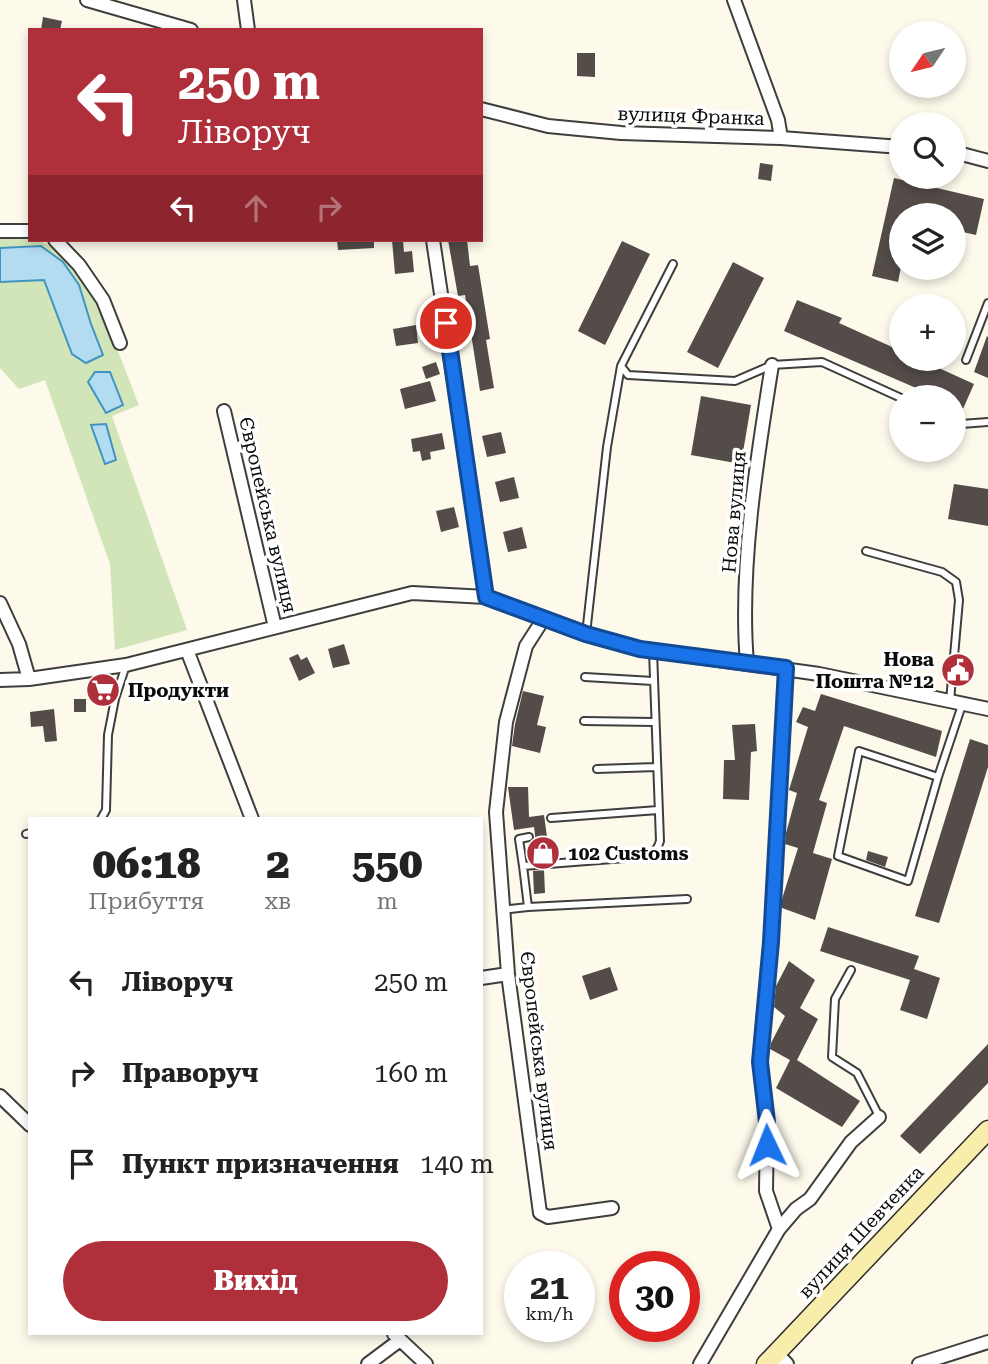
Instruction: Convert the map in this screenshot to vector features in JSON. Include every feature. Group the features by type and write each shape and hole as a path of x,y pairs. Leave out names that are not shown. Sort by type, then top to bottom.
{"main road":[{"name":"вулиця Шевченка","path":"776,1360 988,1130"}],"street":[{"path":"87,0 184,28"},
{"path":"244,0 248,28"},
{"path":"734,0 778,120 781,138"},
{"name":"вулиця Франка","path":"483,109 548,125 621,134 781,138 889,146"},
{"path":"966,155 988,161"},
{"path":"0,231 28,231"},
{"path":"57,242 79,265 103,300 120,343"},
{"path":"433,242 486,597"},
{"name":"Нова вулиця","path":"747,663 748,567 757,457 772,365"},
{"name":"Європейська вулиця","path":"224,411 275,626"},
{"name":"Європейська вулиця","path":"0,680 29,679 127,665 412,593 486,597 586,634 653,651 786,668 988,709"},
{"path":"0,603 19,644 29,679"},
{"name":"Європейська вулиця","path":"544,618 526,646 506,722 496,812 508,974 540,1213 548,1217 612,1208"},
{"path":"187,650 251,817"},
{"path":"779,1229 766,1191 767,1122 760,1062 771,942 786,668"},
{"path":"483,978 508,974"},
{"path":"0,1096 28,1123"},
{"path":"700,1364 779,1229 796,1209 810,1199 851,1142 879,1117"},
{"path":"368,1364 397,1337 426,1364"},
{"path":"919,1364 988,1342"}],"lane":[{"path":"586,634 607,447 621,366 673,264"},
{"path":"966,360 988,303"},
{"path":"621,366 628,374 643,377 735,381 772,365 822,362 889,393"},
{"path":"966,424 988,422"},
{"path":"866,551 942,572 956,582 959,600 956,704 938,777 908,881 838,856 859,751 938,777"},
{"path":"523,866 651,854 657,850 660,841 653,651"},
{"path":"102,817 106,810 108,735 115,699 127,665"},
{"path":"584,677 653,681"},
{"path":"584,721 654,722"},
{"path":"597,769 656,767"},
{"path":"551,818 658,810"},
{"path":"528,837 519,839 528,907"},
{"path":"510,909 687,899"},
{"path":"851,970 835,999 832,1057 858,1073 879,1117"}],"green space":[{"path":"28,236 28,242 49,245 67,260 83,281 111,334 139,405 112,416 187,630 115,650 110,564 45,380 19,389 0,368 0,238"}],"water":[{"path":"41,246 63,262 79,285 103,355 86,363 72,354 44,280 0,282 0,248"},
{"path":"95,372 110,372 123,405 106,413 88,382"},
{"path":"106,424 116,460 105,464 91,425"}],"building":[{"path":"43,17 62,21 60,28 41,28"},
{"path":"577,53 595,53 595,77 577,76"},
{"path":"760,163 773,165 771,181 758,179"},
{"path":"892,189 941,189 984,199 976,235 966,233 966,203 889,203 889,280 872,276"},
{"path":"622,241 650,254 605,345 578,331"},
{"path":"337,242 374,242 374,248 338,250"},
{"path":"392,242 403,242 404,252 412,251 414,272 395,274"},
{"path":"448,242 467,242 470,266 478,265 490,339 486,340 494,388 480,391 465,295 458,296"},
{"path":"733,262 764,278 718,368 687,352"},
{"path":"797,300 842,318 839,323 889,346 889,371 945,371 974,384 966,402 966,385 909,385 784,331"},
{"path":"416,325 418,343 396,346 393,329"},
{"path":"988,337 988,378 974,372"},
{"path":"436,362 440,374 426,379 422,367"},
{"path":"430,381 436,401 405,409 400,389"},
{"path":"701,396 751,405 741,464 691,455"},
{"path":"501,432 506,453 487,457 482,436"},
{"path":"442,433 445,449 430,452 431,459 422,461 420,451 413,452 411,439"},
{"path":"514,477 519,498 500,502 495,482"},
{"path":"954,484 988,489 988,526 948,519"},
{"path":"454,507 459,527 441,532 436,511"},
{"path":"522,527 527,548 508,552 503,532"},
{"path":"344,644 350,664 333,668 328,649"},
{"path":"298,654 301,660 307,657 315,673 299,681 289,658"},
{"path":"523,691 544,696 537,725 546,727 540,753 512,746"},
{"path":"821,694 942,731 936,757 844,726 819,800 827,803 813,853 832,859 815,920 782,908 782,899 798,848 785,844 797,793 789,790 808,727 796,722 803,707 815,711"},
{"path":"74,699 86,699 86,712 74,712"},
{"path":"54,709 57,741 45,742 43,726 31,727 30,712"},
{"path":"755,724 757,751 751,752 749,800 723,799 724,760 735,760 732,725"},
{"path":"970,739 988,745 988,767 939,923 915,916"},
{"path":"508,787 528,787 529,817 544,815 550,858 538,859 534,827 514,830"},
{"path":"868,851 888,857 885,867 866,860"},
{"path":"544,870 545,893 534,894 533,871"},
{"path":"828,927 919,956 914,969 940,978 927,1019 900,1010 910,980 820,951"},
{"path":"789,961 815,980 800,1008 818,1019 797,1060 860,1101 842,1127 776,1088 790,1060 770,1049 785,1016 774,1007 776,986"},
{"path":"610,967 618,990 590,1000 582,976"},
{"path":"988,1044 988,1083 920,1154 900,1136"}],"place":[{"name":"Нова Пошта №12","path":"958,670"},
{"name":"Продукти","path":"103,690"},
{"name":"102 Customs","path":"543,853"}],"route":[{"path":"446,323 486,597 586,634 640,649 786,668 771,942 760,1062 767,1145"}]}
